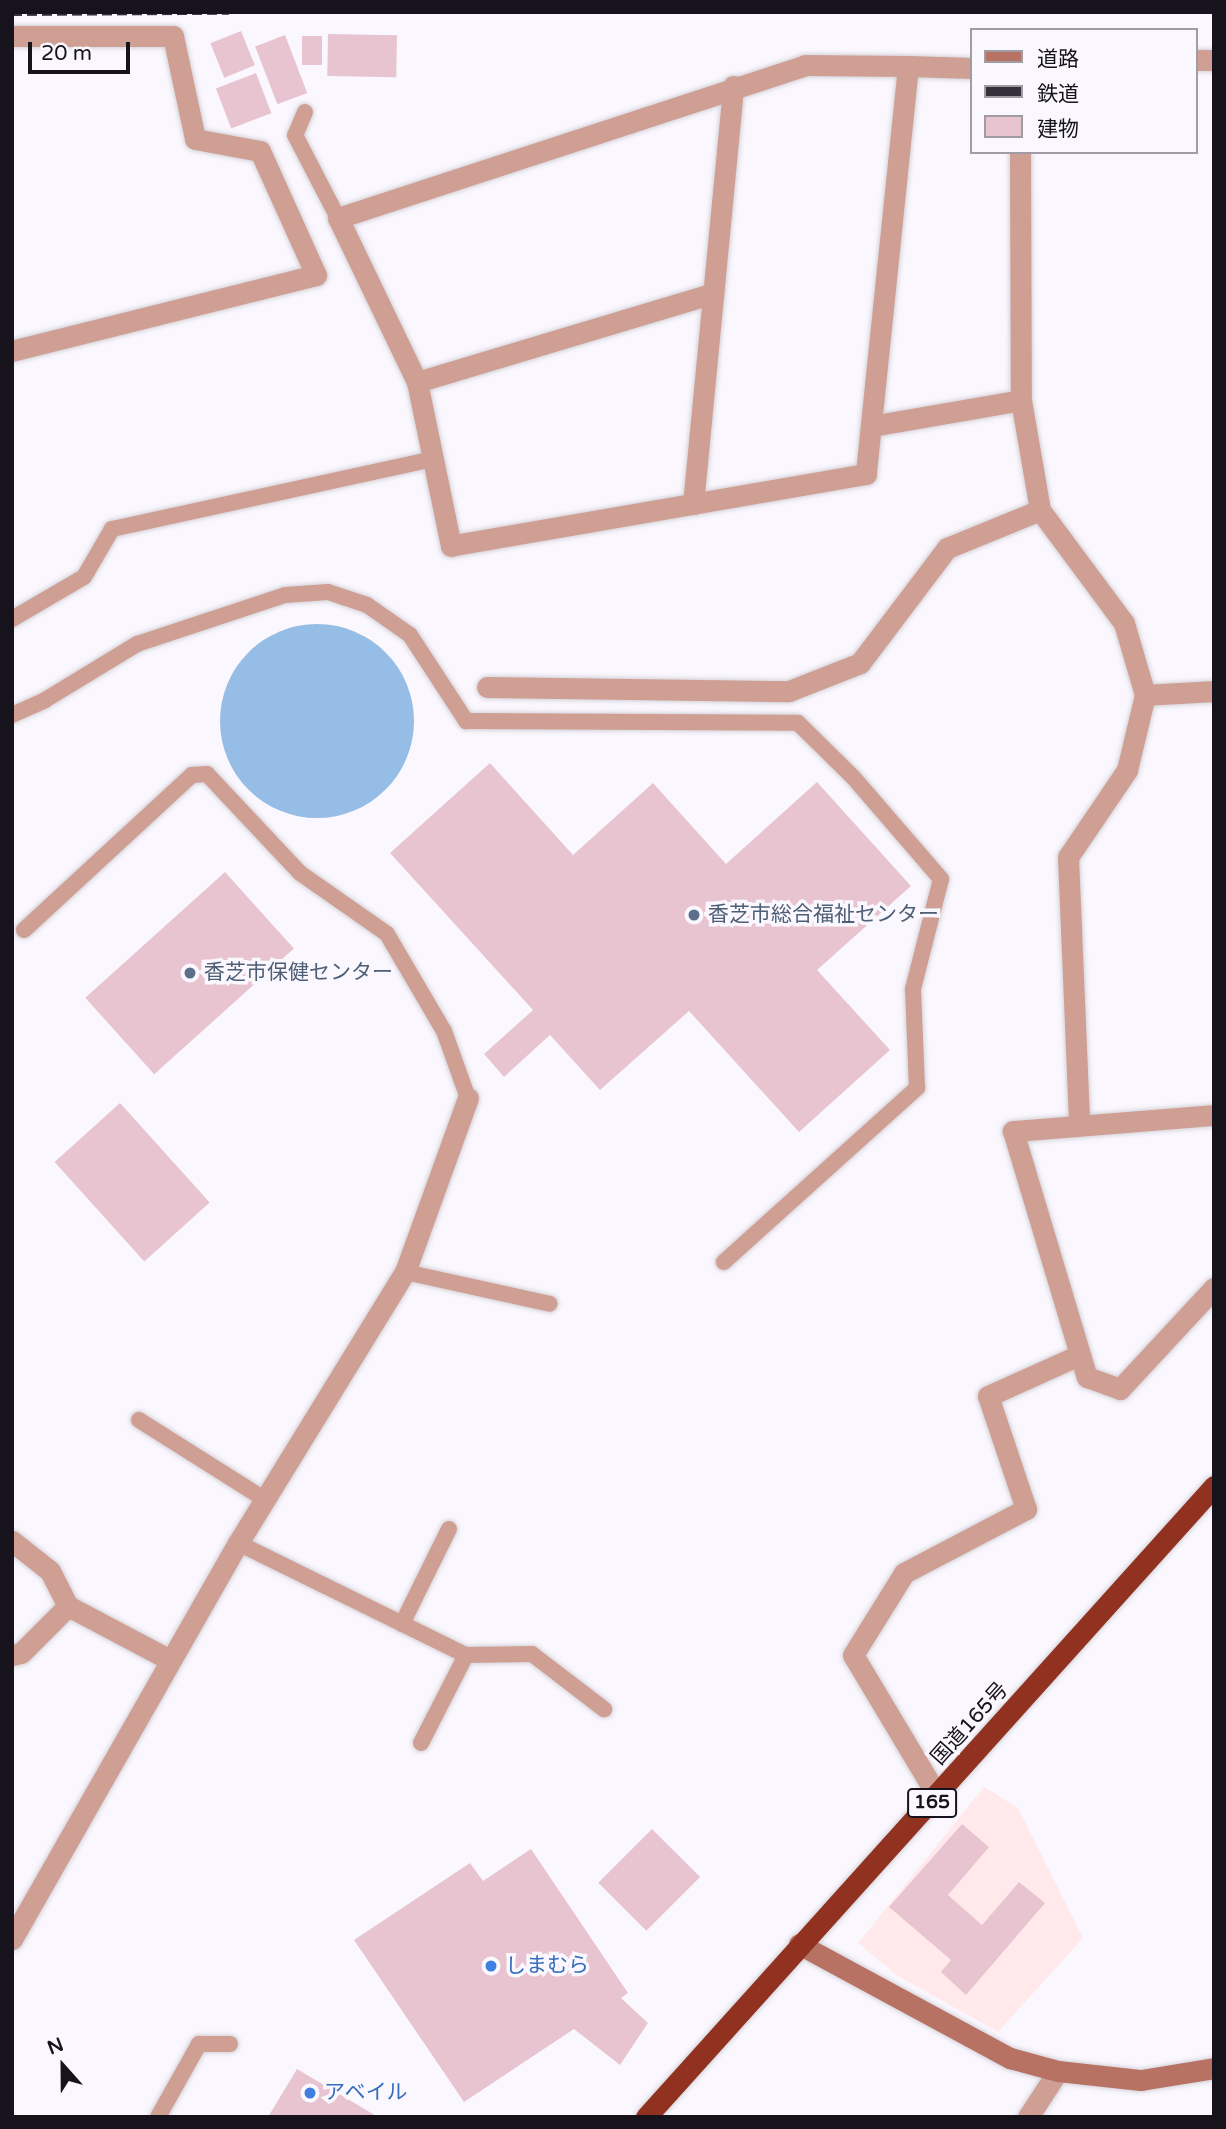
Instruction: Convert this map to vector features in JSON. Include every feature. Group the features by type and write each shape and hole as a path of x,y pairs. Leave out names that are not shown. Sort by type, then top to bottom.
{"highway":[{"name":"国道165号","path":"646,2117 799,1944 938,1797 1214,1486"}],"street":[{"path":"12,36 173,36 195,139 260,151 316,275 12,351"},
{"path":"908,66 866,474 451,546 417,382 338,218 733,86 805,65 908,66 970,68"},
{"path":"693,504 733,86"},
{"path":"1020,154 1021,400 1040,510 1124,623 1145,695 1127,770 1068,857 1079,1125"},
{"path":"417,382 713,293"},
{"path":"871,426 1021,400"},
{"path":"487,687 789,691 860,663 947,548 1040,510"},
{"path":"1145,695 1214,691"},
{"path":"12,1938 238,1543 405,1272 468,1098"},
{"path":"1214,1115 1013,1131 1077,1356 1087,1377 1120,1389 1214,1287"},
{"path":"938,1797 853,1655 904,1573 1026,1509 988,1396 1077,1356"},
{"path":"12,1541 50,1571 68,1606 170,1660"},
{"path":"12,1655 21,1653 68,1606"},
{"path":"799,1944 1010,2058 1058,2071 1141,2080 1214,2068"},
{"path":"1028,2117 1058,2071"}],"lane":[{"path":"305,112 295,135 338,218"},
{"path":"12,619 84,577 112,529 433,459"},
{"path":"12,715 45,700 137,644 285,595 328,592 367,605 410,635 466,721 798,723 853,777 941,879 913,989 917,1088 724,1262"},
{"path":"24,930 191,775 207,774 300,873 387,934 444,1031 468,1098"},
{"path":"405,1272 550,1304"},
{"path":"139,1420 264,1499"},
{"path":"402,1624 449,1529"},
{"path":"238,1543 466,1655 532,1654 604,1709"},
{"path":"421,1743 466,1655"},
{"path":"158,2117 199,2044 230,2044"}],"shaded area":[{"path":"984,1787 1018,1808 1083,1938 998,2032 898,1976 858,1943"}],"water":[{"path":"317,624 354,631 386,652 407,684 414,721 407,758 386,790 354,811 317,818 280,811 248,790 227,758 220,721 227,684 248,652 280,631"}],"building":[{"path":"241,31 255,65 224,78 210,43"},
{"path":"328,34 397,35 396,77 327,76"},
{"path":"285,35 307,93 277,104 255,46"},
{"path":"302,36 322,36 322,65 302,65"},
{"path":"256,73 271,113 231,129 216,88"},
{"path":"490,763 573,855 653,783 726,864 817,782 911,886 817,970 890,1050 799,1132 689,1011 600,1090 550,1035 504,1077 484,1054 533,1010 390,853"},
{"name":"香芝市保健センター","path":"225,872 294,949 154,1074 85,998"},
{"path":"120,1103 210,1203 144,1261 55,1162"},
{"path":"962,1824 989,1847 948,1895 982,1925 1019,1882 1045,1903 966,1995 941,1972 951,1960 889,1907"},
{"path":"652,1829 700,1877 646,1931 598,1883"},
{"name":"しまむら","path":"531,1849 628,1993 621,1998 648,2023 620,2065 574,2029 464,2102 354,1940 470,1863 483,1881"},
{"name":"アベイル","path":"297,2069 378,2117 268,2117"}],"railway":[{"path":"12,13 229,12"}],"place":[{"name":"香芝市総合福祉センター","path":"694,915"},
{"name":"香芝市保健センター","path":"190,973"},
{"name":"しまむら","path":"491,1966"},
{"name":"アベイル","path":"310,2093"}]}
